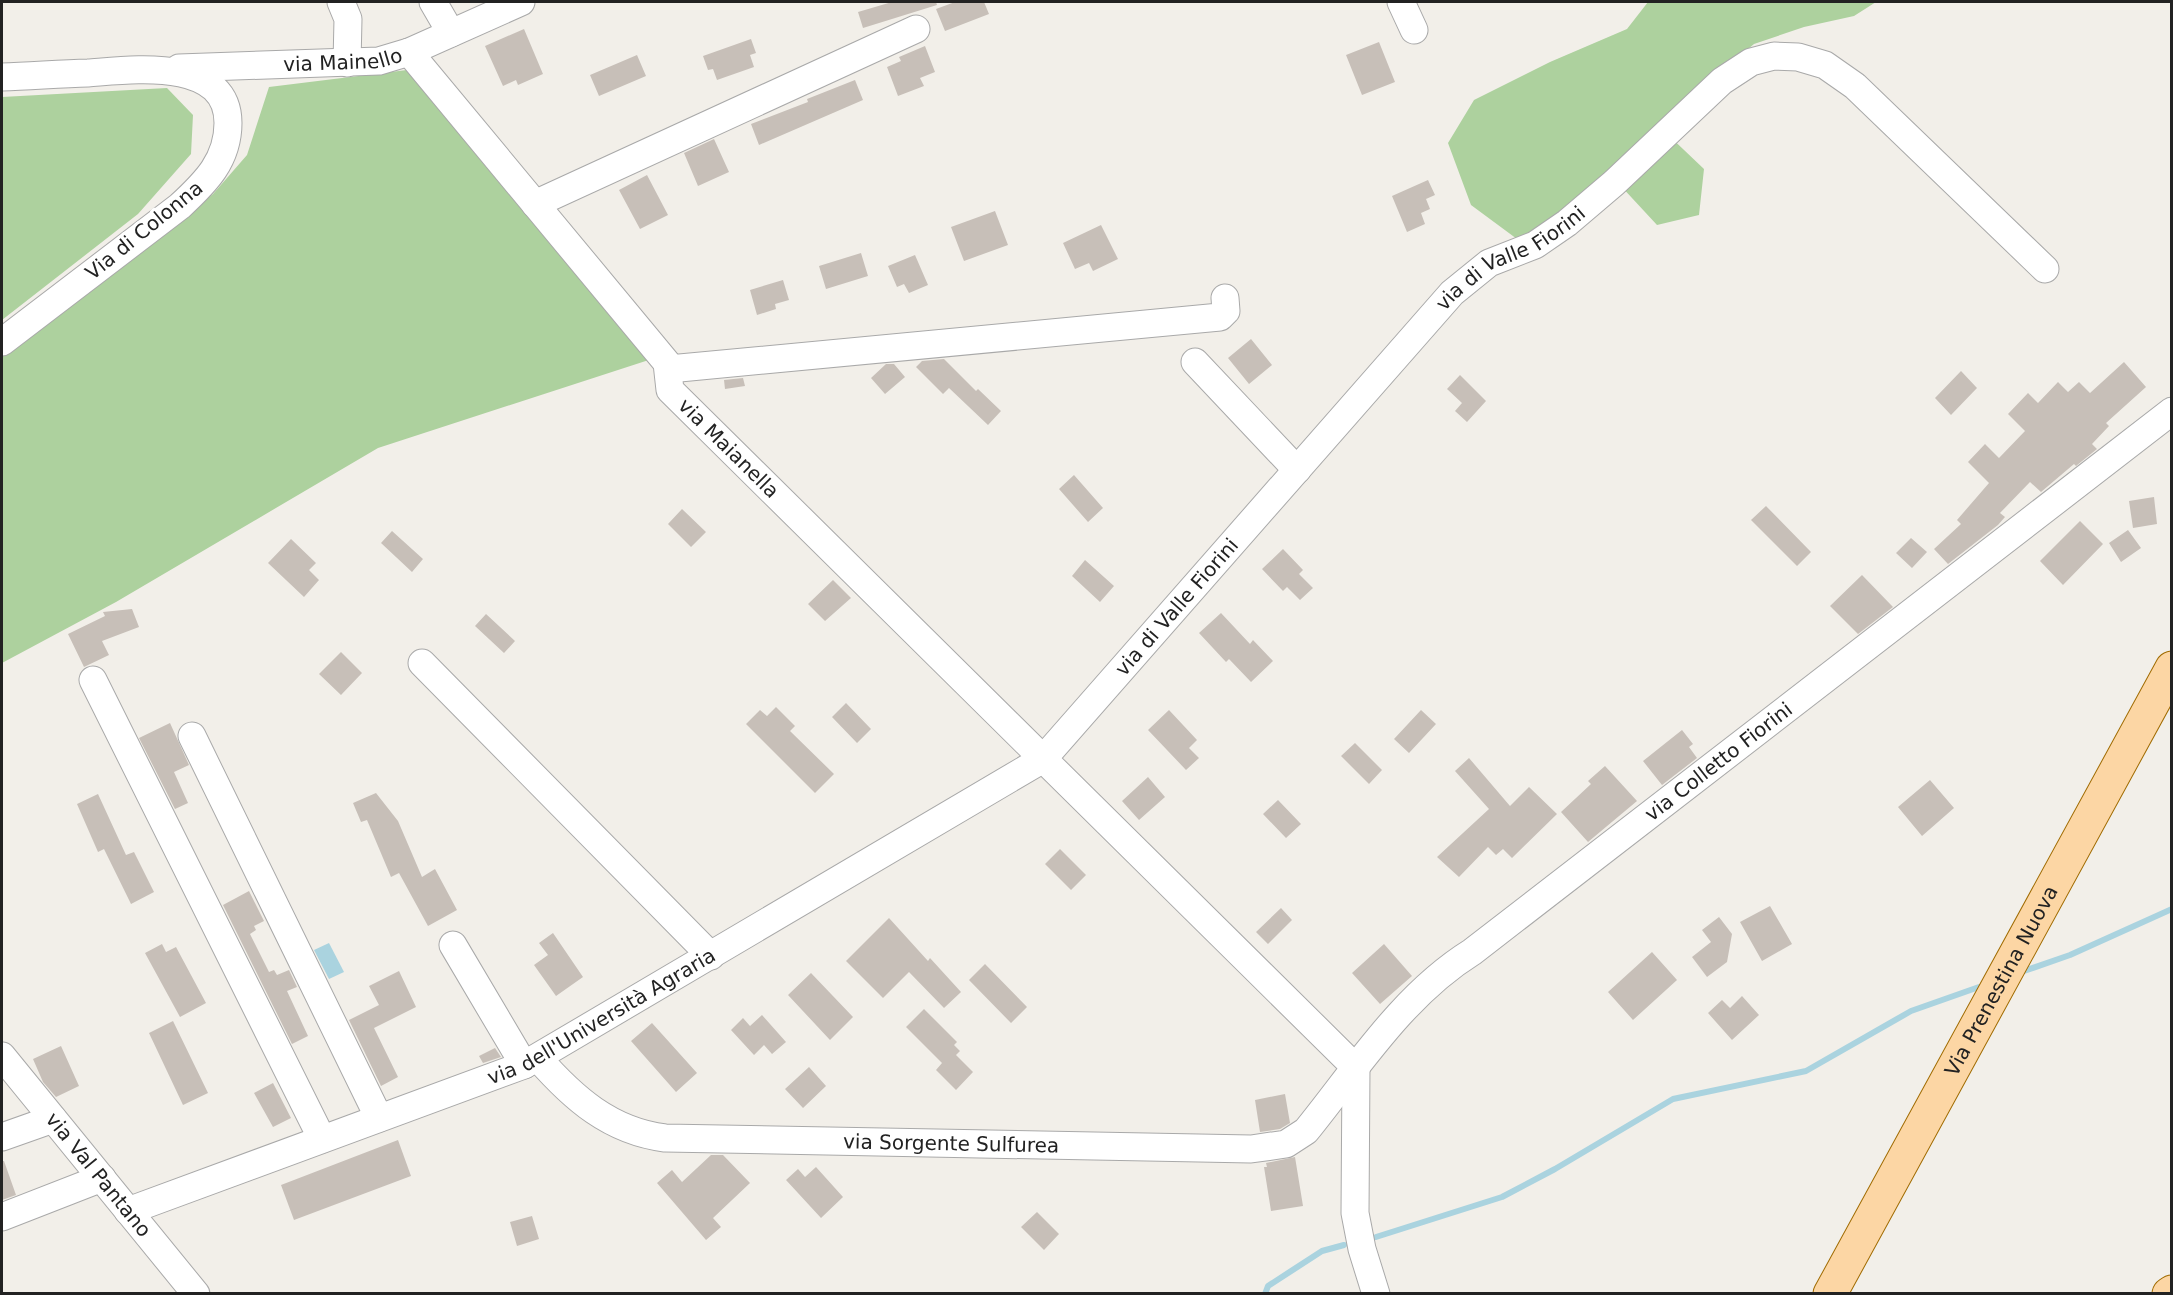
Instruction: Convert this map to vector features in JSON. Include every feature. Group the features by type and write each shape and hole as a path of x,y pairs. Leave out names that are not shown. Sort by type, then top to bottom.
{"main road":[{"name":"Via Prenestina Nuova","path":"1830,1293 2172,668"}],"street":[{"path":"341,2 348,19 348,63"},
{"path":"433,2 451,33"},
{"name":"via Mainello","path":"151,69 379,61 409,52 521,2"},
{"path":"1401,2 1414,30"},
{"path":"535,204 916,29"},
{"name":"via Maianella","path":"409,52 667,363 669,369 667,380 670,390 1356,1068"},
{"name":"via di Valle Fiorini","path":"1043,759 1463,282 1489,263 1535,245 1559,229 1614,183 1722,81 1751,62 1774,56 1798,57 1836,71 1855,86 2045,269"},
{"name":"Via di Colonna","path":"2,342 180,206 200,188 221,160 228,129 228,111 212,87 200,79 167,70 6,72"},
{"path":"669,369 1220,317 1226,311 1225,298"},
{"path":"1195,362 1297,470"},
{"name":"via Colletto Fiorini","path":"1356,1068 1418,992 1442,971 1472,952 2172,411"},
{"path":"422,663 711,956"},
{"path":"93,680 321,1139"},
{"path":"192,736 380,1118"},
{"name":"via dell'Università Agraria","path":"128,1211 531,1062 1043,759"},
{"name":"via Sorgente Sulfurea","path":"453,945 531,1062 589,1108 612,1123 646,1135 1251,1149 1278,1147 1298,1138 1356,1068"},
{"name":"via Val Pantano","path":"2,1056 191,1292"},
{"path":"1356,1068 1355,1213 1362,1249 1376,1293"},
{"path":"2,1137 53,1119"},
{"path":"2,1217 102,1178"}],"green space":[{"path":"1648,2 1876,2 1854,16 1804,27 1754,44 1712,79 1663,130 1704,169 1699,215 1657,225 1607,171 1576,207 1517,239 1471,205 1448,143 1474,100 1550,62 1627,29"},
{"path":"407,70 658,357 378,448 116,602 2,663 2,354 91,290 213,194 247,155 269,87"},
{"path":"167,88 193,115 191,154 138,214 2,320 2,97"}],"water":[{"path":"329,943 344,972 329,979 314,950"}],"building":[{"path":"892,2 936,2 937,5 863,28 858,12"},
{"path":"955,2 984,2 989,14 945,31 936,9"},
{"path":"524,29 543,74 518,85 516,80 503,86 485,46"},
{"path":"751,39 756,53 750,55 754,67 717,80 713,69 708,70 703,56"},
{"path":"1379,42 1395,82 1362,95 1346,55"},
{"path":"925,46 935,72 920,78 924,86 898,96 887,67 901,61 899,57"},
{"path":"637,55 646,76 599,96 590,75"},
{"path":"855,80 863,100 759,145 751,124 808,102 807,99"},
{"path":"714,139 729,172 698,186 684,153"},
{"path":"647,175 668,215 640,229 619,190"},
{"path":"1428,180 1435,195 1426,199 1430,209 1421,213 1425,224 1407,232 1392,196"},
{"path":"995,211 1008,245 964,261 951,227"},
{"path":"1101,225 1118,259 1093,271 1089,263 1075,269 1063,243"},
{"path":"861,253 868,276 826,289 819,266"},
{"path":"915,255 928,285 909,293 904,284 897,287 888,266"},
{"path":"783,280 789,300 775,304 776,309 757,315 750,290"},
{"path":"1251,339 1272,365 1249,384 1228,358"},
{"path":"944,359 976,391 978,389 1001,411 988,425 949,388 943,394 916,367 922,361"},
{"path":"2124,362 2146,387 2106,423 2109,426 2092,444 2097,449 2076,466 2074,464 2041,492 2030,482 2000,513 2005,517 1998,525 1948,564 1934,549 1961,524 1957,520 1989,483 1968,462 1985,444 1999,458 2025,431 2008,414 2028,393 2038,403 2058,382 2068,392 2079,382 2090,393"},
{"path":"886,364 894,364 905,377 885,394 871,378"},
{"path":"1961,371 1977,388 1951,415 1935,398"},
{"path":"1460,375 1486,401 1467,422 1455,411 1462,403 1447,389"},
{"path":"743,378 745,386 725,389 724,380"},
{"path":"1074,475 1103,508 1088,522 1059,489"},
{"path":"2154,497 2157,524 2133,528 2129,501"},
{"path":"1766,506 1811,552 1797,566 1751,520"},
{"path":"682,509 706,532 691,547 668,524"},
{"path":"2080,521 2103,544 2063,585 2040,561"},
{"path":"2128,530 2141,548 2121,562 2109,543"},
{"path":"392,531 423,559 412,572 381,543"},
{"path":"1911,538 1927,552 1912,568 1896,553"},
{"path":"291,539 316,563 309,570 319,580 304,597 268,563"},
{"path":"1283,549 1303,570 1299,574 1313,588 1300,600 1287,587 1283,591 1262,569"},
{"path":"1085,560 1114,586 1100,602 1072,576"},
{"path":"1862,575 1893,607 1858,634 1830,606"},
{"path":"833,580 851,598 825,621 808,604"},
{"path":"132,609 139,627 102,641 109,655 84,667 68,634 105,616 103,612"},
{"path":"1221,613 1250,644 1253,640 1273,661 1251,682 1229,659 1226,662 1199,633"},
{"path":"486,614 515,641 504,653 475,626"},
{"path":"341,652 362,673 341,695 319,674"},
{"path":"846,703 871,729 857,743 832,717"},
{"path":"776,707 795,726 790,731 834,774 815,793 746,724 760,710 767,716"},
{"path":"1169,710 1197,740 1189,748 1199,758 1186,770 1148,730"},
{"path":"1421,710 1436,724 1409,753 1394,739"},
{"path":"170,723 189,765 174,772 188,803 175,809 139,738"},
{"path":"1682,730 1693,744 1689,747 1697,758 1662,785 1643,761"},
{"path":"1355,743 1382,770 1369,784 1341,756"},
{"path":"1469,758 1510,806 1529,787 1557,814 1512,858 1503,849 1496,855 1488,847 1459,877 1437,857 1489,809 1455,771"},
{"path":"1605,766 1637,801 1588,842 1561,812 1591,784 1588,781"},
{"path":"1148,777 1165,797 1139,820 1122,801"},
{"path":"1930,780 1954,808 1922,836 1898,807"},
{"path":"376,793 398,821 422,877 435,869 457,910 428,926 399,873 391,877 367,820 361,822 353,803"},
{"path":"98,794 126,855 134,852 154,892 131,904 104,849 98,852 77,804"},
{"path":"1278,800 1301,824 1286,838 1263,814"},
{"path":"1060,849 1086,875 1071,890 1045,864"},
{"path":"249,891 264,921 254,926 256,930 250,934 269,972 274,970 277,975 289,970 297,987 287,991 308,1036 292,1044 223,905"},
{"path":"1770,906 1792,944 1762,961 1740,922"},
{"path":"1281,908 1292,920 1268,944 1256,932"},
{"path":"1719,917 1732,934 1727,962 1707,977 1692,957 1711,942 1702,930"},
{"path":"889,918 928,961 930,958 961,992 944,1008 909,972 883,998 846,961"},
{"path":"553,933 583,977 556,996 534,965 548,955 539,943"},
{"path":"162,944 166,952 176,947 206,1003 180,1017 145,953"},
{"path":"1384,944 1412,976 1380,1004 1352,973"},
{"path":"1652,952 1677,980 1633,1020 1608,992"},
{"path":"985,964 1027,1007 1011,1023 969,980"},
{"path":"399,971 416,1007 374,1028 398,1077 381,1086 349,1020 379,1005 369,986"},
{"path":"811,973 853,1017 830,1040 788,995"},
{"path":"1742,996 1759,1015 1732,1040 1708,1013 1722,1000 1730,1008"},
{"path":"924,1009 957,1042 954,1045 960,1051 956,1055 973,1072 956,1090 936,1070 942,1063 906,1027"},
{"path":"762,1015 786,1042 772,1054 764,1045 754,1055 731,1030 743,1018 750,1026"},
{"path":"173,1021 208,1093 183,1105 149,1033"},
{"path":"652,1023 697,1073 676,1092 631,1041"},
{"path":"61,1046 79,1086 56,1097 43,1082 33,1059"},
{"path":"495,1048 501,1057 483,1063 479,1056"},
{"path":"809,1067 826,1086 803,1108 785,1089"},
{"path":"273,1083 291,1118 273,1127 254,1093"},
{"path":"1285,1094 1290,1123 1280,1129 1260,1132 1255,1100"},
{"path":"398,1140 411,1176 294,1220 281,1185"},
{"path":"711,1155 723,1155 750,1183 713,1218 721,1227 706,1240 657,1183 672,1170 682,1182"},
{"path":"1295,1157 1303,1206 1271,1211 1264,1167 1267,1167 1266,1163"},
{"path":"2,1161 4,1161 16,1195 2,1200"},
{"path":"816,1167 843,1197 821,1218 786,1180 798,1169 805,1177"},
{"path":"1037,1212 1059,1234 1044,1250 1021,1227"},
{"path":"532,1216 539,1239 517,1246 510,1222"}],"waterway":[{"path":"2024,971 2070,955 2172,909"},
{"path":"1376,1237 1502,1197 1555,1169 1673,1099 1806,1071 1911,1011 1979,987"},
{"path":"1265,1294 1268,1286 1322,1251 1344,1245"}]}
